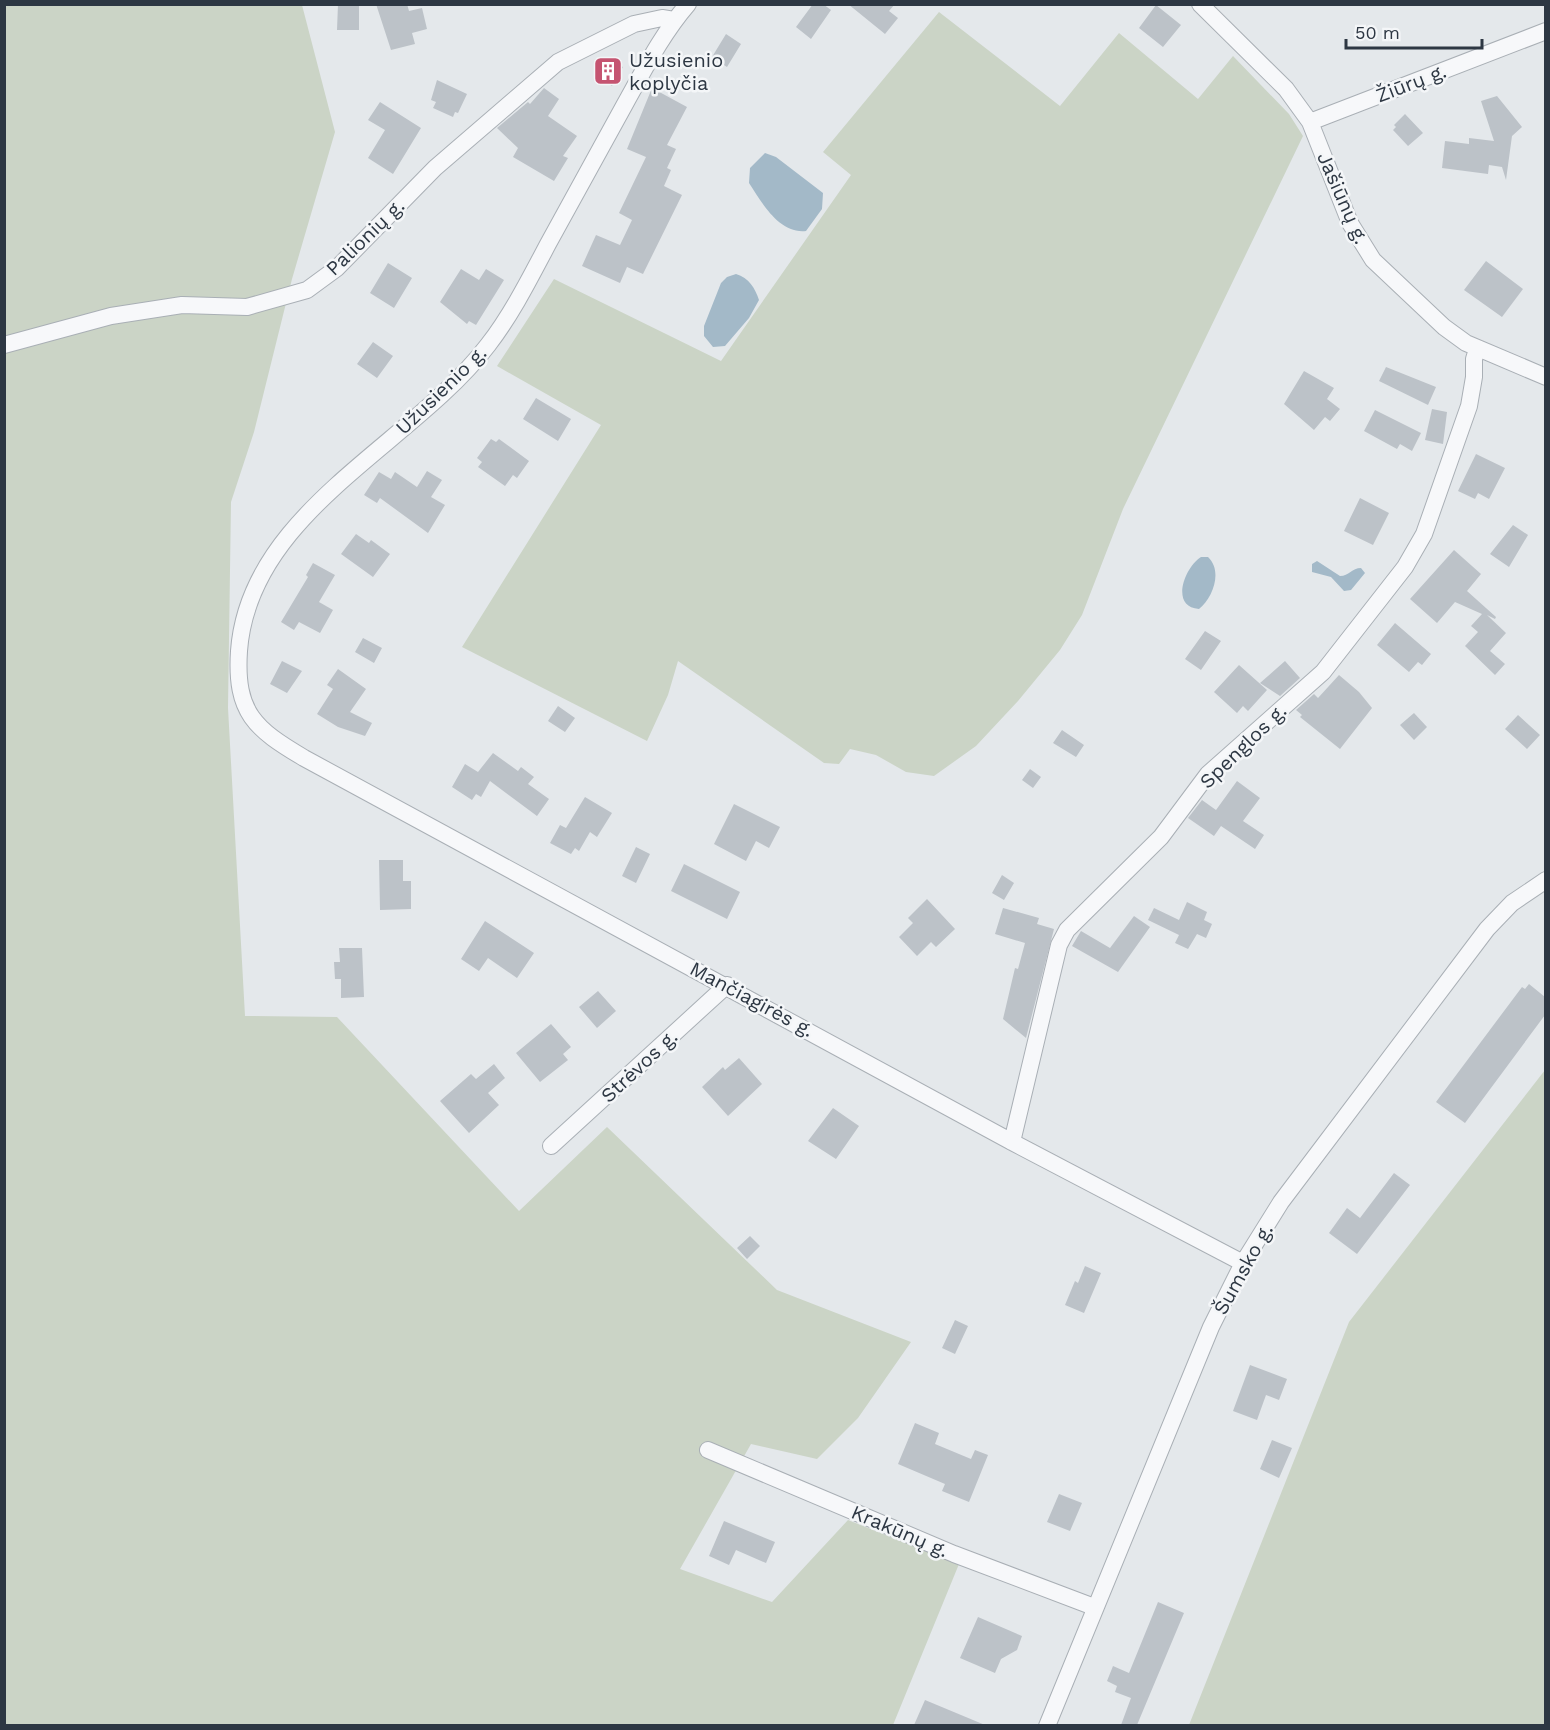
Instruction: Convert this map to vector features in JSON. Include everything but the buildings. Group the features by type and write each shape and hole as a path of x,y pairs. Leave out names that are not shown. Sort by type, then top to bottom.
{"street":[{"name":"Užusienio g.","path":"262,731 245,706 240,687 238,661 240,640 249,606 263,573 279,547 298,525 332,491 452,386 488,345 518,299 640,77 674,20 688,4"},
{"name":"Jašiūnų g.","path":"1200,4 1286,89 1310,122 1361,244 1389,276 1444,327 1478,349 1545,377"},
{"name":"Palionių g.","path":"4,345 111,316 182,305 248,307 306,290 337,268 435,168 558,62 634,24 662,18 674,20"},
{"name":"Žiūrų g.","path":"1310,122 1545,31"},
{"name":"Spenglos g.","path":"1012,1142 1059,945 1067,930 1161,837 1208,774 1323,672 1405,567 1424,534 1469,406 1474,377 1474,359 1478,349"},
{"name":"Mančiagirės g.","path":"262,731 304,758 727,985 1012,1142 1243,1263"},
{"name":"Šumsko g.","path":"1047,1725 1211,1327 1243,1263 1281,1202 1487,929 1512,903 1545,880"},
{"name":"Strėvos g.","path":"551,1146 727,985"},
{"name":"Krakūnų g.","path":"708,1450 954,1554 1094,1607"}],"green space":[{"path":"5,5 302,5 335,132 292,279 254,432 231,502 228,708 245,1016 337,1017 519,1211 607,1127 777,1290 911,1342 858,1418 817,1459 751,1444 680,1569 772,1602 848,1520 959,1564 893,1725 5,1726"},
{"path":"939,12 1060,106 1119,33 1198,99 1233,56 1289,114 1303,136 1123,509 1082,615 1060,650 1018,701 976,746 934,776 906,772 876,755 850,749 839,764 824,763 678,661 668,695 647,741 462,647 601,425 497,366 554,279 721,361 851,175 823,152"},
{"path":"1545,1070 1545,1725 1189,1725 1349,1322"}],"water":[{"path":"765,153 776,157 823,193 822,209 806,231 788,228 772,216 749,183 750,168"},
{"path":"736,274 751,284 759,300 749,318 725,346 713,347 704,336 704,326 721,283 727,277"},
{"path":"1201,557 1208,557 1215,569 1215,577 1212,591 1199,609 1190,607 1182,595 1189,569"},
{"path":"1317,561 1340,576 1358,568 1365,573 1351,590 1344,591 1331,577 1312,572 1312,564"}],"place":[{"name":"Užusienio koplyčia","path":"608,71"}]}
